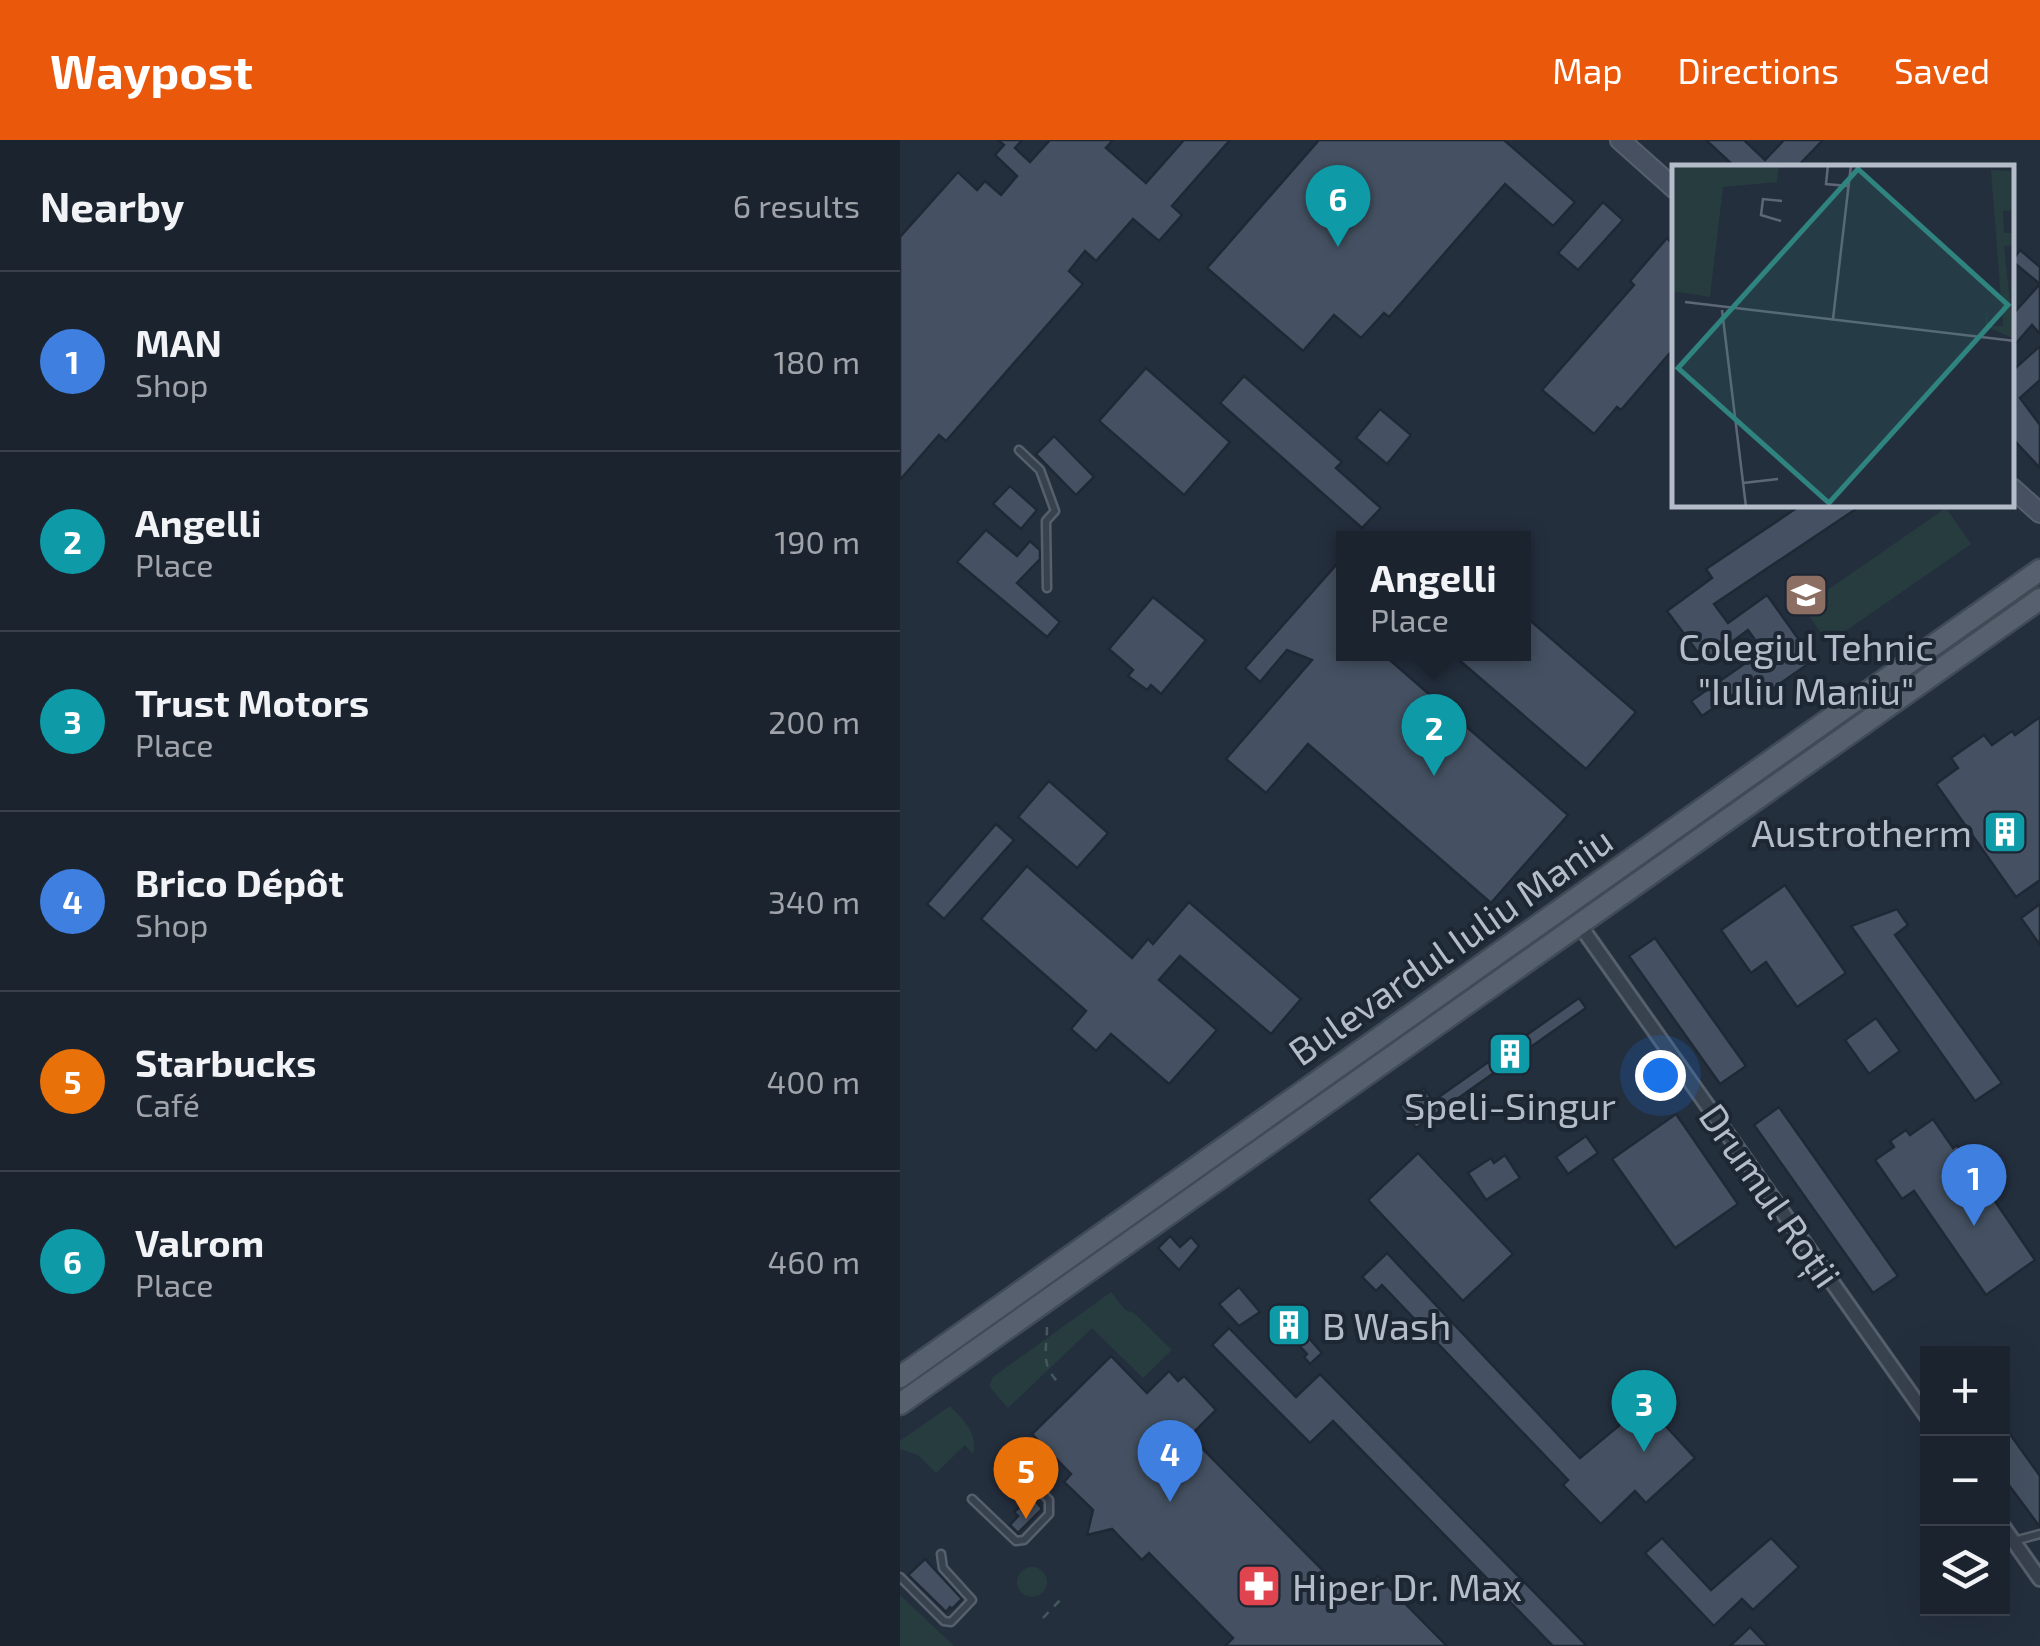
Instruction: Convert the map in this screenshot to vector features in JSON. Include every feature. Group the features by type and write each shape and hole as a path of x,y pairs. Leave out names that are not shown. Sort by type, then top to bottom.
{"main road":[{"name":"Bulevardul Iuliu Maniu","path":"917,1365 2040,570"},
{"name":"Bulevardul Iuliu Maniu","path":"900,1404 2040,600"},
{"path":"1873,717 1889,697 1940,656 1942,650 1937,643"},
{"path":"1200,1191 1204,1174 1219,1152"},
{"path":"917,1365 940,1376"}],"street":[{"path":"1620,140 1672,185"},
{"path":"2015,491 2040,512"},
{"name":"Drumul Roții","path":"1580,924 1920,1407"},
{"path":"2003,1526 2040,1579"}],"lane":[{"path":"1019,450 1040,470 1055,511 1046,520 1047,588"},
{"path":"972,1499 1013,1540 1024,1540 1051,1511 1050,1504 1010,1461"},
{"path":"2014,1541 2040,1534"},
{"path":"900,1577 944,1621 951,1622 972,1600 942,1568 941,1554"}],"path":[{"path":"1047,1327 1044,1361 1058,1382"},
{"path":"1043,1618 1063,1598"}],"green space":[{"path":"1946,508 1971,544 1828,643 1803,607"},
{"path":"1111,1292 1125,1310 1134,1313 1172,1350 1143,1378 1092,1328 1008,1408 989,1386 993,1377"},
{"path":"950,1406 972,1433 973,1454 965,1445 936,1473 918,1455 900,1449 900,1441"},
{"path":"1032,1567 1043,1571 1047,1582 1043,1593 1032,1597 1021,1593 1017,1582 1021,1571"},
{"path":"900,1595 954,1646 900,1646"}],"building":[{"path":"998,140 1022,140 1015,148 1030,162 1050,140 1113,140 1106,148 1146,183 1184,140 1230,140 1172,206 1182,215 1159,241 1133,219 1096,261 1085,251 1069,271 1083,284 946,441 939,435 900,480 900,237 958,172 977,190 985,181 1001,195 1017,176 995,155 1004,145"},
{"path":"1319,140 1504,140 1575,202 1553,226 1505,184 1389,317 1384,313 1361,338 1334,315 1303,351 1207,268"},
{"path":"1706,140 1744,140 1765,160 1784,140 1823,140 1799,165 1733,165"},
{"path":"1603,202 1623,220 1578,270 1558,253"},
{"path":"1667,238 1672,243 1672,350 1621,410 1617,407 1594,434 1542,390 1634,285 1630,281"},
{"path":"2020,250 2040,267 2040,284 2015,263"},
{"path":"2040,284 2040,334 2032,325 2015,345 2015,312"},
{"path":"2040,346 2040,380 2020,398 2040,425 2040,468 2015,441 2015,368"},
{"path":"1146,368 1230,442 1184,495 1099,421"},
{"path":"1244,376 1342,462 1336,468 1381,508 1362,528 1220,403"},
{"path":"1380,409 1411,435 1387,464 1356,438"},
{"path":"1054,436 1094,477 1076,495 1036,454"},
{"path":"1010,486 1037,510 1021,529 993,504"},
{"path":"1797,508 1858,508 1714,604 1728,623 1767,595 1805,648 1800,652 1808,664 1764,695 1754,680 1702,716 1691,701 1763,651 1748,630 1705,662 1667,611 1712,578 1706,569"},
{"path":"986,530 1017,556 1030,541 1040,550 1040,559 1017,583 1060,622 1047,637 957,562"},
{"path":"1336,565 1336,661 1391,661 1568,815 1491,903 1308,744 1266,793 1226,759 1312,660 1287,650 1260,682 1245,668"},
{"path":"1153,597 1206,640 1161,694 1151,685 1147,690 1128,676 1133,670 1109,649"},
{"path":"1531,621 1636,712 1586,769 1460,661 1531,661"},
{"name":"Austrotherm","path":"2040,717 2040,880 2016,897 1936,784 1958,768 1951,758 1984,735 1992,745"},
{"path":"1049,781 1108,833 1077,868 1018,817"},
{"path":"996,824 1014,840 944,919 927,904"},
{"path":"1027,866 1132,958 1148,939 1153,944 1189,902 1301,999 1271,1034 1180,956 1159,980 1217,1030 1169,1084 1111,1034 1096,1051 1071,1029 1086,1011 981,919"},
{"path":"1785,885 1846,973 1797,1007 1766,962 1751,973 1721,930"},
{"path":"2040,904 2040,945 2021,918"},
{"path":"1897,909 1908,925 1895,935 2002,1083 1975,1101 1851,926"},
{"path":"1655,938 1746,1066 1720,1084 1629,956"},
{"name":"Speli-Singur","path":"1579,998 1586,1008 1416,1128 1400,1106 1424,1088 1433,1101"},
{"path":"1876,1018 1900,1051 1869,1074 1845,1040"},
{"path":"1779,1107 1898,1276 1873,1293 1754,1125"},
{"path":"1676,1114 1738,1204 1675,1248 1612,1159"},
{"path":"1933,1119 1953,1148 1957,1145 2035,1260 1986,1295 1914,1191 1902,1199 1875,1160 1894,1147 1890,1141 1906,1130 1910,1135"},
{"path":"1586,1136 1598,1153 1568,1174 1556,1157"},
{"path":"1418,1153 1513,1254 1463,1301 1368,1200"},
{"path":"1505,1155 1520,1178 1486,1200 1468,1173 1491,1158 1494,1163"},
{"path":"1170,1236 1180,1247 1191,1237 1199,1246 1179,1270 1158,1248"},
{"path":"1387,1253 1580,1458 1633,1414 1630,1410 1641,1399 1695,1458 1646,1503 1635,1491 1601,1524 1563,1485 1568,1480 1382,1285 1376,1291 1362,1277"},
{"path":"1239,1287 1260,1312 1239,1326 1219,1304"},
{"name":"B Wash","path":"1279,1304 1322,1353 1310,1364 1304,1357 1307,1354 1269,1313"},
{"path":"1229,1328 1296,1397 1320,1374 1587,1646 1553,1646 1333,1421 1310,1443 1212,1345"},
{"path":"1111,1356 1147,1393 1169,1371 1178,1381 1184,1376 1216,1410 1190,1436 1353,1601 1378,1576 1447,1646 1225,1646 1233,1638 1149,1553 1142,1560 1112,1529 1087,1535 1093,1510 1064,1482 1071,1474 1032,1434"},
{"path":"2010,1434 2040,1476 2040,1527 2010,1487"},
{"path":"1035,1500 1042,1509 1018,1533 1010,1525 1018,1516 1014,1512 1022,1505 1026,1509"},
{"path":"1662,1538 1711,1590 1771,1538 1799,1567 1753,1610 1742,1599 1714,1626 1645,1553"},
{"path":"925,1559 962,1599 946,1612 908,1575"},
{"path":"1750,1627 1768,1646 1730,1646"}],"place":[{"name":"Valrom","path":"1338,247"},
{"name":"Colegiul Tehnic \"Iuliu Maniu\"","path":"1806,595"},
{"name":"Angelli","path":"1434,776"},
{"name":"Austrotherm","path":"2005,832"},
{"name":"Speli-Singur","path":"1510,1054"},
{"name":"MAN","path":"1974,1226"},
{"name":"B Wash","path":"1289,1325"},
{"name":"Trust Motors","path":"1644,1452"},
{"name":"Brico Dépôt","path":"1170,1502"},
{"name":"Starbucks","path":"1026,1519"},
{"name":"Hiper Dr. Max","path":"1259,1586"}]}
